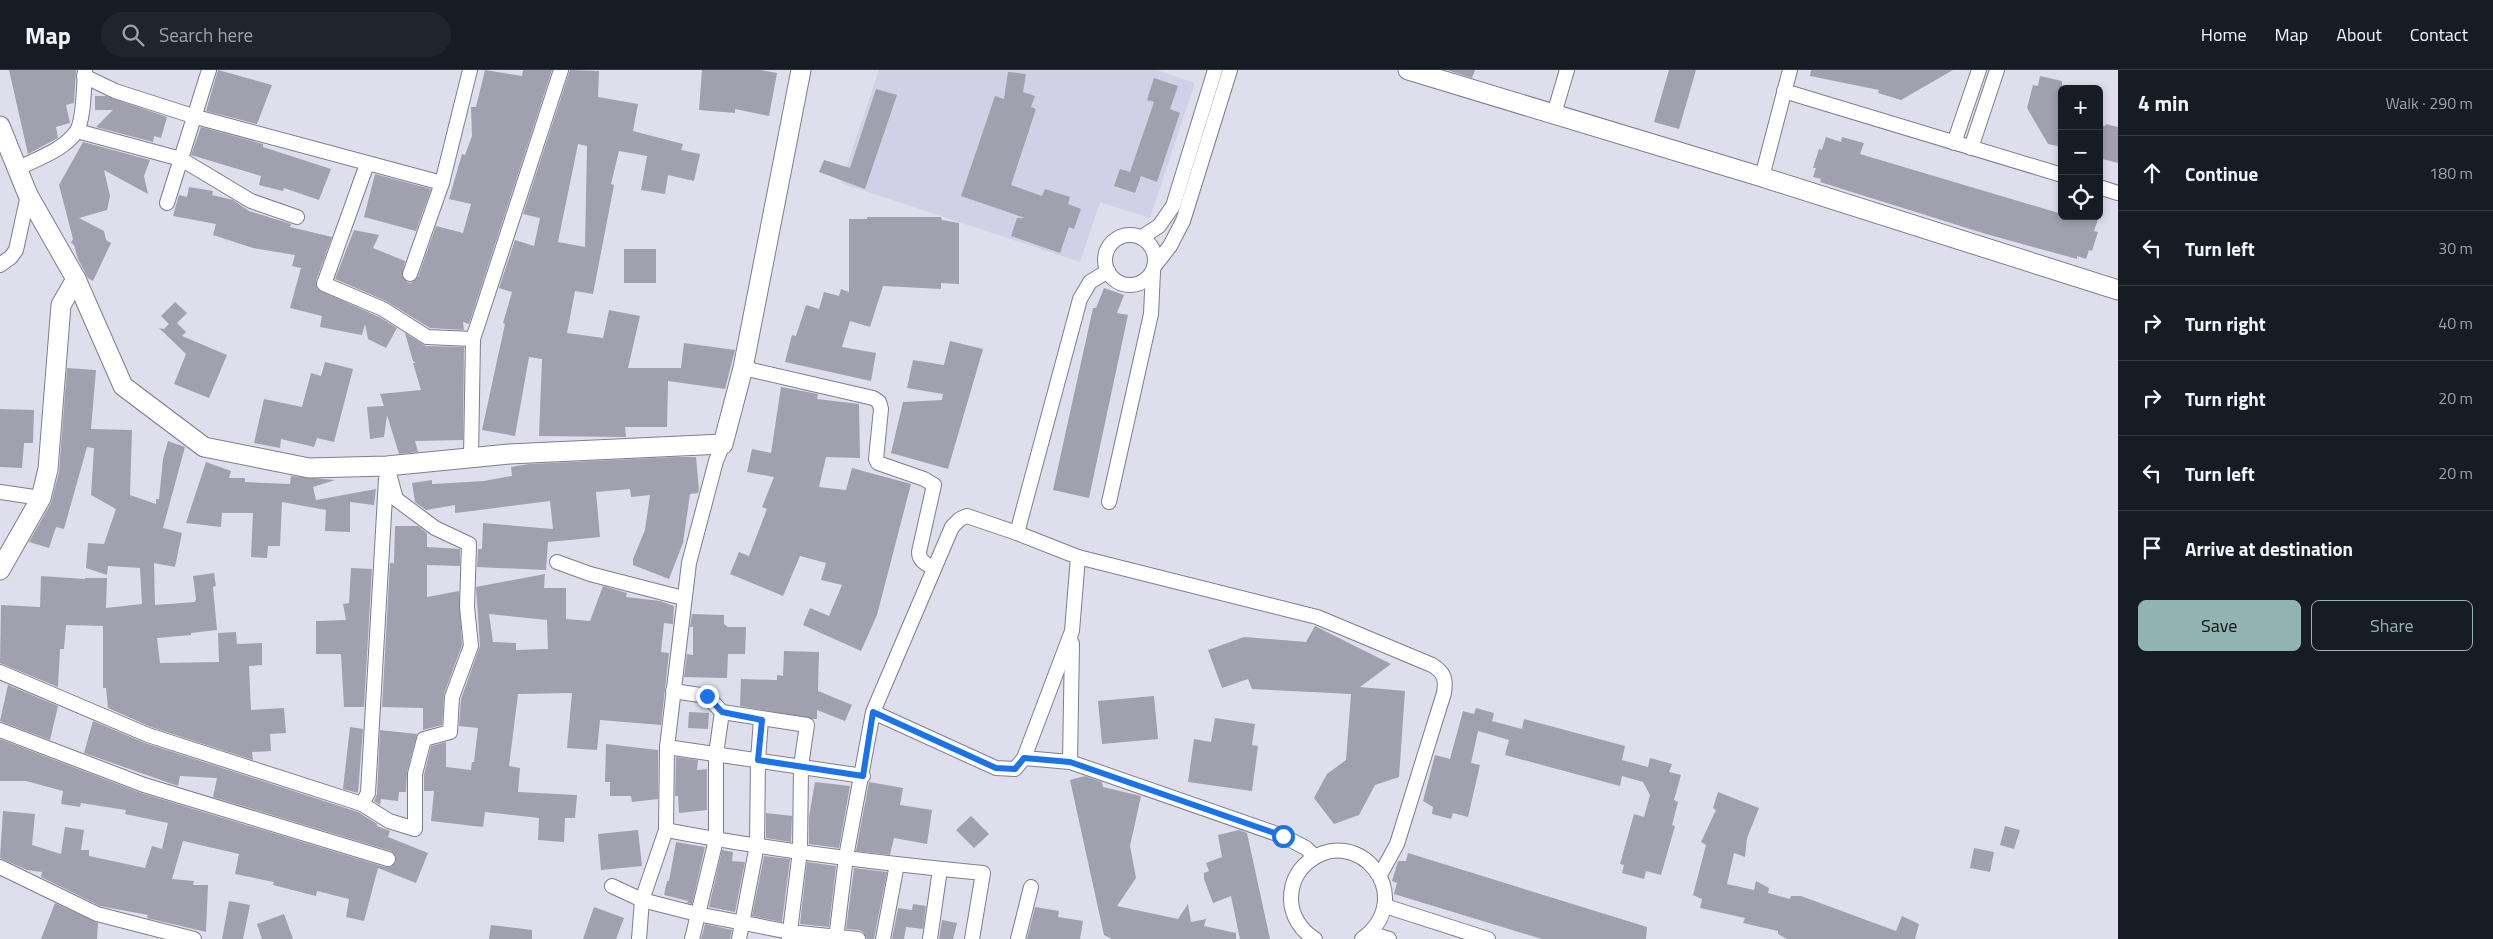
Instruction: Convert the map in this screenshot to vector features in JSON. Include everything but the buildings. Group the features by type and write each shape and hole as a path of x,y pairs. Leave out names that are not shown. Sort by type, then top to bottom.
{"street":[{"path":"168,203 209,70"},
{"path":"410,274 442,183 470,70"},
{"path":"471,457 473,339 561,70"},
{"path":"639,939 642,900 666,830 667,746 683,598 689,563 743,368 802,70"},
{"path":"1142,238 1159,226 1173,206 1215,70"},
{"path":"1109,502 1151,314 1154,268 1153,249 1142,238 1127,235 1112,242 1105,256 1108,271 1118,282 1134,285 1142,283 1154,268 1170,246 1183,222 1230,70"},
{"path":"1408,70 1762,177 2118,290"},
{"path":"1554,114 1567,70"},
{"path":"1762,177 1790,70"},
{"path":"1954,143 1979,70"},
{"path":"1971,148 1997,70"},
{"path":"84,73 115,91 196,117 442,183"},
{"path":"17,169 58,147 77,131 84,98 84,73"},
{"path":"1784,91 2059,175"},
{"path":"0,126 28,195 76,279 124,386 204,447 309,468 387,466 471,457 723,444"},
{"path":"77,131 182,159 251,201 297,217"},
{"path":"367,164 324,284 384,309 427,337 473,339"},
{"path":"2103,188 2118,193"},
{"path":"0,265 11,257 16,250 28,195"},
{"path":"1017,532 1080,299 1090,282 1108,271"},
{"path":"0,570 40,498 48,469 61,305 76,279"},
{"path":"743,368 873,398 879,402 881,409 876,459 878,463 924,479 934,485 919,552 919,558 933,568"},
{"path":"362,804 368,793 387,466"},
{"path":"0,672 148,735 362,804 389,821 415,829 415,774 424,739 450,732 452,697 471,646 467,607 469,544 435,528 396,499 387,466"},
{"path":"0,492 40,498"},
{"path":"837,937 846,857 863,776 873,712 947,535 960,519 967,516 1017,532 1078,556 1317,617 1432,665 1442,671 1446,681 1441,703 1397,844 1380,875"},
{"path":"1070,762 1072,632 1078,556"},
{"path":"557,562 590,574 683,598"},
{"path":"873,712 996,768 1015,769 1024,758 1072,632"},
{"path":"673,691 707,696 722,712 762,720 807,725 801,766 800,851 789,935"},
{"path":"692,939 716,840 716,754 722,712"},
{"path":"739,939 757,844 758,760 762,720"},
{"path":"0,730 144,785 388,859"},
{"path":"667,746 863,776"},
{"path":"1024,758 1070,762 1283,836 1306,848 1315,857"},
{"path":"666,830 716,840 896,864 983,873 972,939"},
{"path":"1315,939 1303,930 1297,921 1291,901 1293,885 1300,871 1315,857 1335,851 1346,852 1366,860 1380,875 1386,895 1385,906 1377,925 1366,936"},
{"path":"883,939 896,864"},
{"path":"0,867 97,914 194,939"},
{"path":"930,939 940,869"},
{"path":"612,886 642,900 697,914 743,922 789,935 858,939"},
{"path":"1018,939 1031,887"},
{"path":"1385,906 1488,939"},
{"path":"1366,936 1389,939"}],"shaded area":[{"path":"879,70 1157,70 1195,83 1150,218 1100,202 1080,262 841,183"}],"route":[{"path":"707,696 722,712 762,720 758,760 863,776 873,712 996,768 1015,769 1024,758 1070,762 1283,836"}]}
